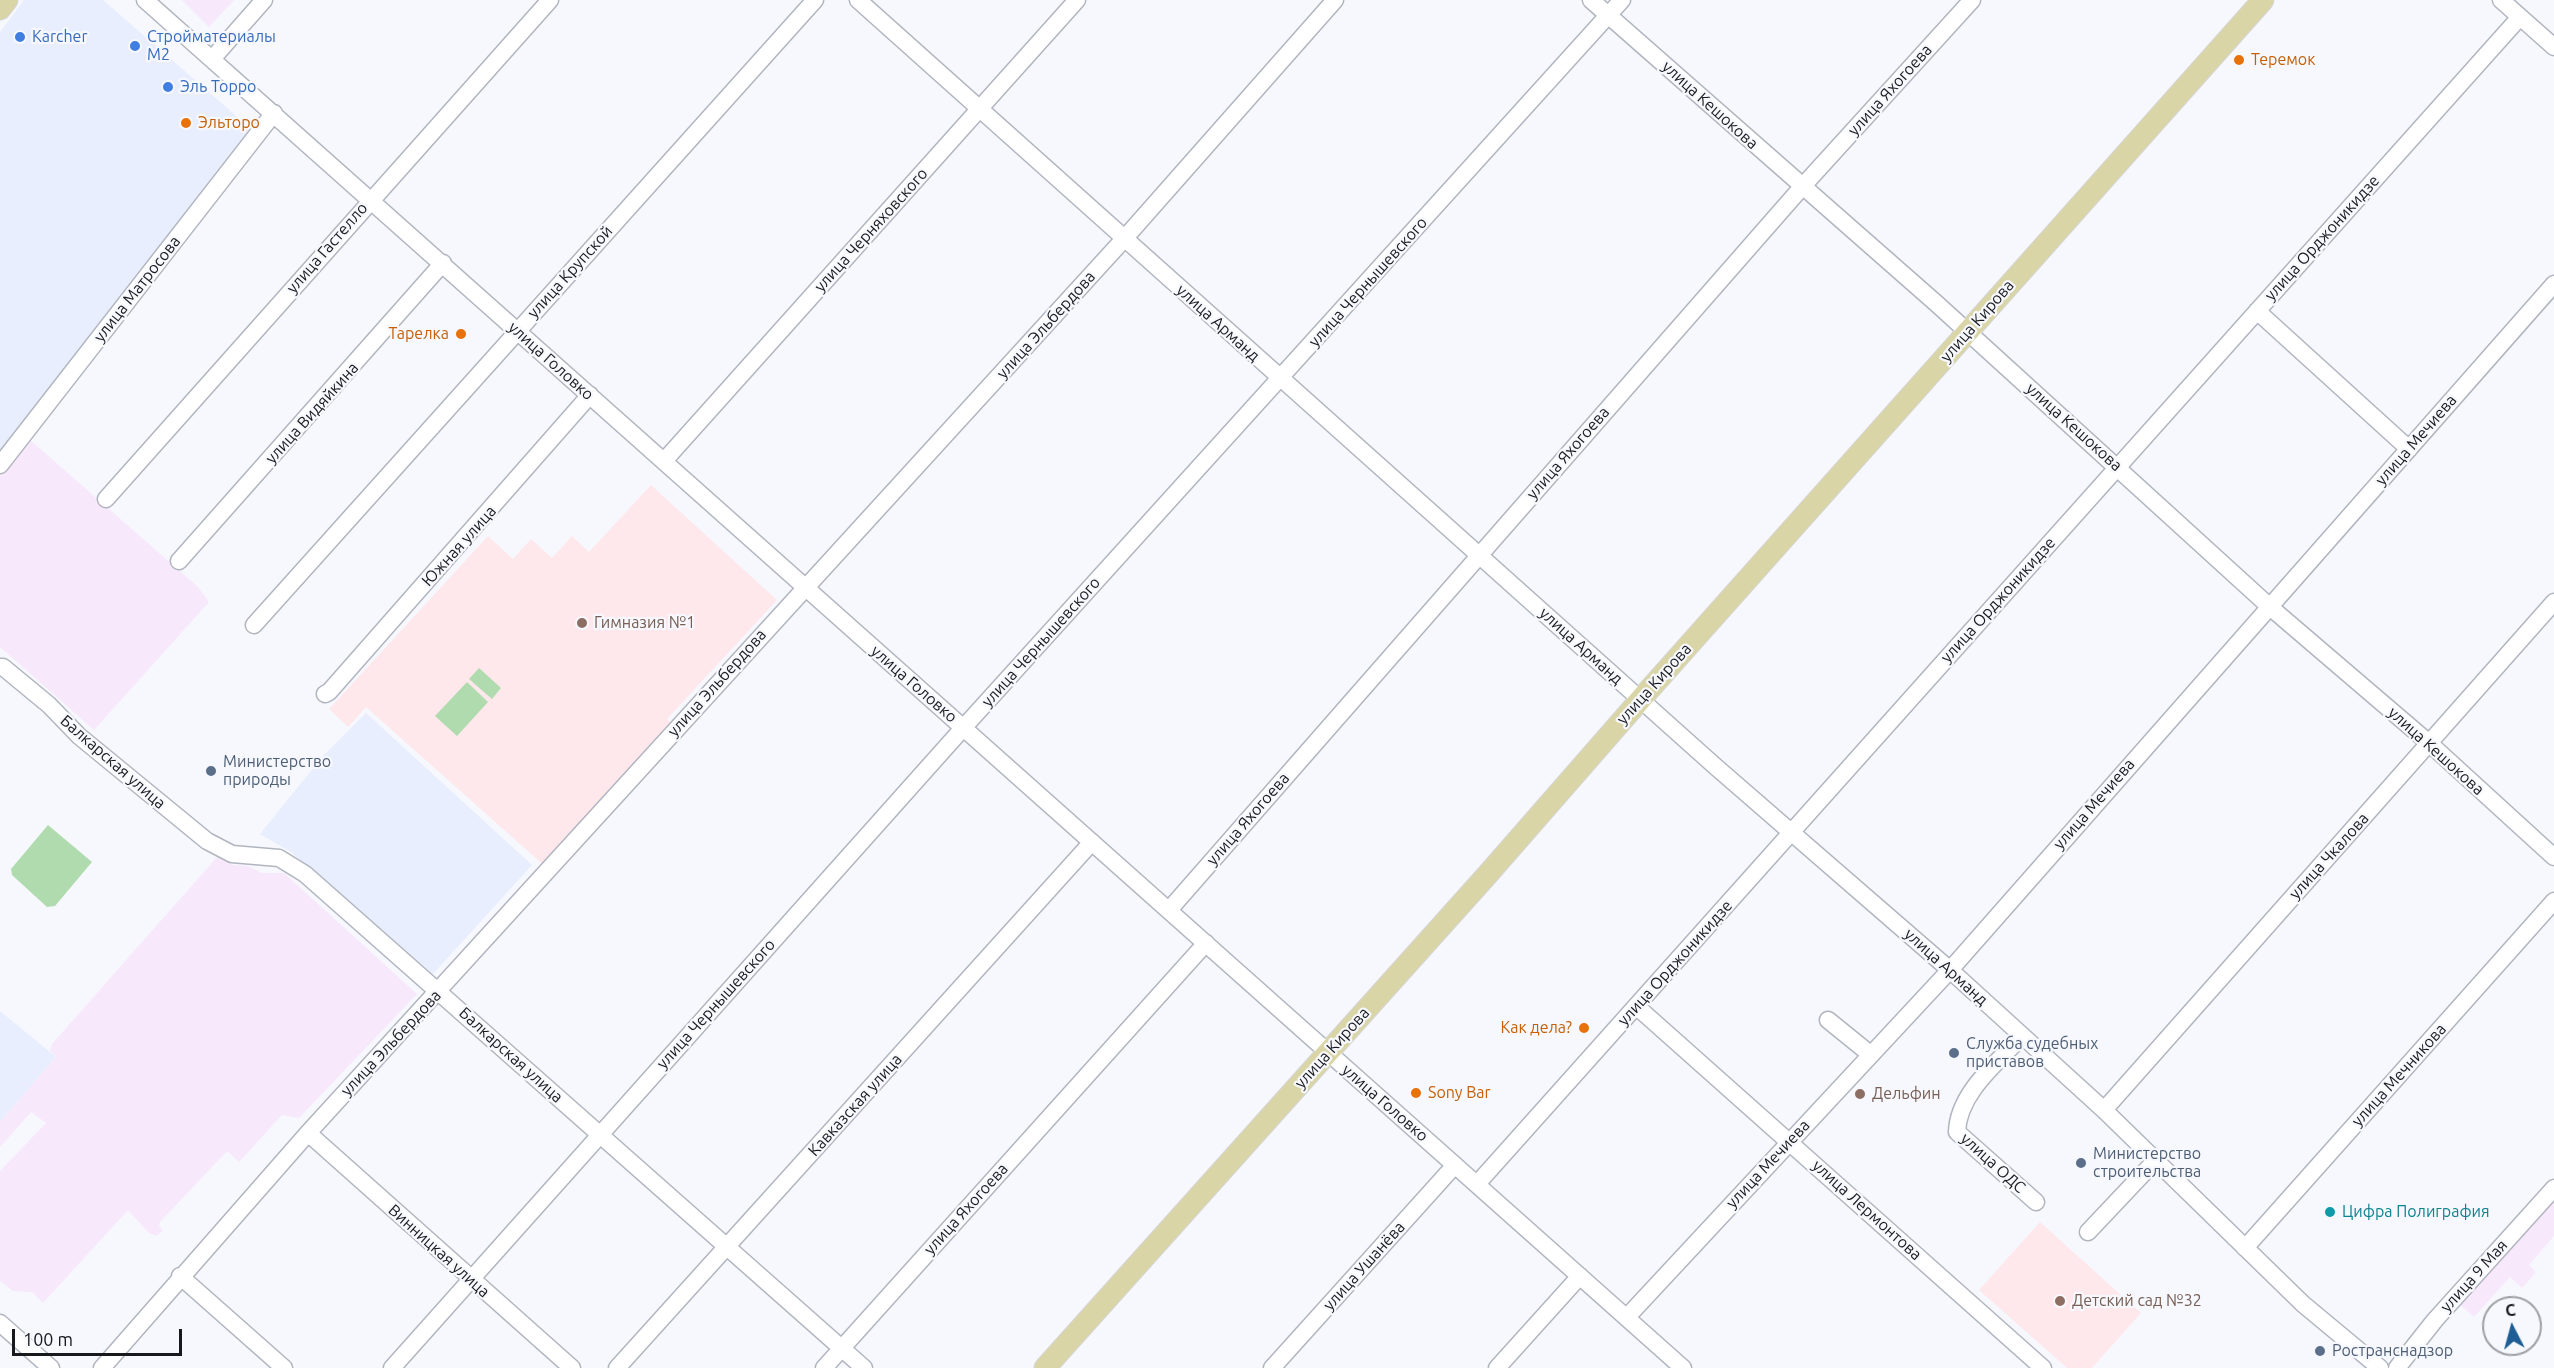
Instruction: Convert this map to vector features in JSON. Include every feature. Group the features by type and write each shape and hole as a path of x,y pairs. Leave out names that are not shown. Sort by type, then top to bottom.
{"main road":[{"path":"0,9 7,0"},
{"name":"улица Кирова","path":"1045,1368 1488,874 1967,331 2263,0"}],"street":[{"name":"улица Головко","path":"145,0 1683,1368"},
{"path":"212,59 264,0"},
{"name":"улица Гастелло","path":"106,499 370,199 550,0"},
{"name":"улица Крупской","path":"254,625 815,0"},
{"name":"улица Арманд","path":"858,0 1640,700 1950,970 2104,1110 2303,1304 2380,1368"},
{"name":"улица Черняховского","path":"664,460 1077,0"},
{"name":"улица Эльбердова","path":"102,1368 180,1276 308,1133 1124,239 1335,0"},
{"name":"улица Кешокова","path":"1592,0 1967,331 2270,607 2429,743 2554,857"},
{"name":"улица Чернышевского","path":"392,1368 964,727 1622,0"},
{"name":"улица Яхогоева","path":"1169,910 1802,187 1972,0"},
{"path":"2501,0 2554,47"},
{"name":"улица Орджоникидзе","path":"1477,1184 2520,17"},
{"name":"улица Матросова","path":"0,465 274,113"},
{"name":"улица Видяйкина","path":"179,561 443,263"},
{"name":"улица Мечиева","path":"1627,1317 1950,970 2554,284"},
{"path":"2257,311 2409,449"},
{"name":"Южная улица","path":"325,694 590,395"},
{"name":"улица Чкалова","path":"2104,1110 2554,602"},
{"name":"Балкарская улица","path":"0,667 3,667 49,705 79,736 207,841 232,855 279,858 292,865 439,991 864,1368"},
{"name":"Кавказская улица","path":"617,1368 1092,842"},
{"name":"улица Мечникова","path":"2245,1248 2554,902"},
{"name":"улица Яхогоева","path":"824,1368 1206,943"},
{"name":"улица Лермонтова","path":"1636,1006 1790,1140 2043,1368"},
{"path":"1828,1020 1870,1054"},
{"name":"улица ОДС","path":"2022,1035 1975,1088 1961,1110 1957,1132 2036,1202"},
{"name":"Винницкая улица","path":"308,1133 572,1368"},
{"path":"2088,1232 2156,1160"},
{"name":"улица Ушанёва","path":"1272,1368 1455,1165"},
{"name":"улица 9 Мая","path":"2397,1368 2435,1320 2554,1188"},
{"path":"180,1276 285,1368"},
{"path":"1497,1368 1580,1276"},
{"path":"0,1323 51,1368"}],"shaded area":[{"path":"24,0 103,0 256,133 0,463 0,32"},
{"path":"182,0 234,0 209,27"},
{"path":"29,439 197,586 209,602 94,730 0,647 0,476"},
{"name":"Гимназия №1","path":"651,485 777,600 667,719 676,728 548,869 366,707 348,727 329,709 488,536 513,559 531,539 552,558 572,536 589,552"},
{"path":"366,713 532,865 433,974 291,852 260,834 323,756"},
{"path":"218,856 233,865 248,866 262,873 284,873 417,994 299,1118 282,1115 239,1162 227,1151 160,1222 159,1226 163,1231 156,1236 149,1233 128,1210 43,1303 32,1292 13,1291 0,1281 0,1171 46,1123 31,1112 0,1147 0,1122 56,1057 50,1051 52,1044"},
{"path":"0,1011 56,1057 0,1122"},
{"path":"2554,1195 2554,1236 2529,1265 2536,1272 2522,1288 2510,1277 2493,1296 2482,1296 2482,1308 2474,1317 2456,1301 2528,1223 2531,1226 2540,1216 2537,1214"},
{"name":"Детский сад №32","path":"2040,1222 2141,1313 2092,1368 2067,1368 1979,1290"}],"green space":[{"path":"479,668 501,688 492,699 469,679"},
{"path":"467,682 488,702 457,736 435,716"},
{"path":"48,825 92,862 55,906 47,907 12,875 11,869"}],"place":[{"name":"Kаrcher","path":"20,37"},
{"name":"Стройматериалы М2","path":"135,46"},
{"name":"Теремок","path":"2239,60"},
{"name":"Эль Торро","path":"168,87"},
{"name":"Эльторо","path":"186,123"},
{"name":"Тарелка","path":"461,334"},
{"name":"Гимназия №1","path":"582,623"},
{"name":"Министерство природы","path":"211,771"},
{"name":"Как дела?","path":"1584,1028"},
{"name":"Служба судебных приставов","path":"1954,1053"},
{"name":"Sony Bar","path":"1416,1093"},
{"name":"Дельфин","path":"1860,1094"},
{"name":"Министерство строительства","path":"2081,1163"},
{"name":"Цифра Полиграфия","path":"2330,1212"},
{"name":"Детский сад №32","path":"2060,1301"},
{"name":"Ространснадзор","path":"2320,1351"}]}
